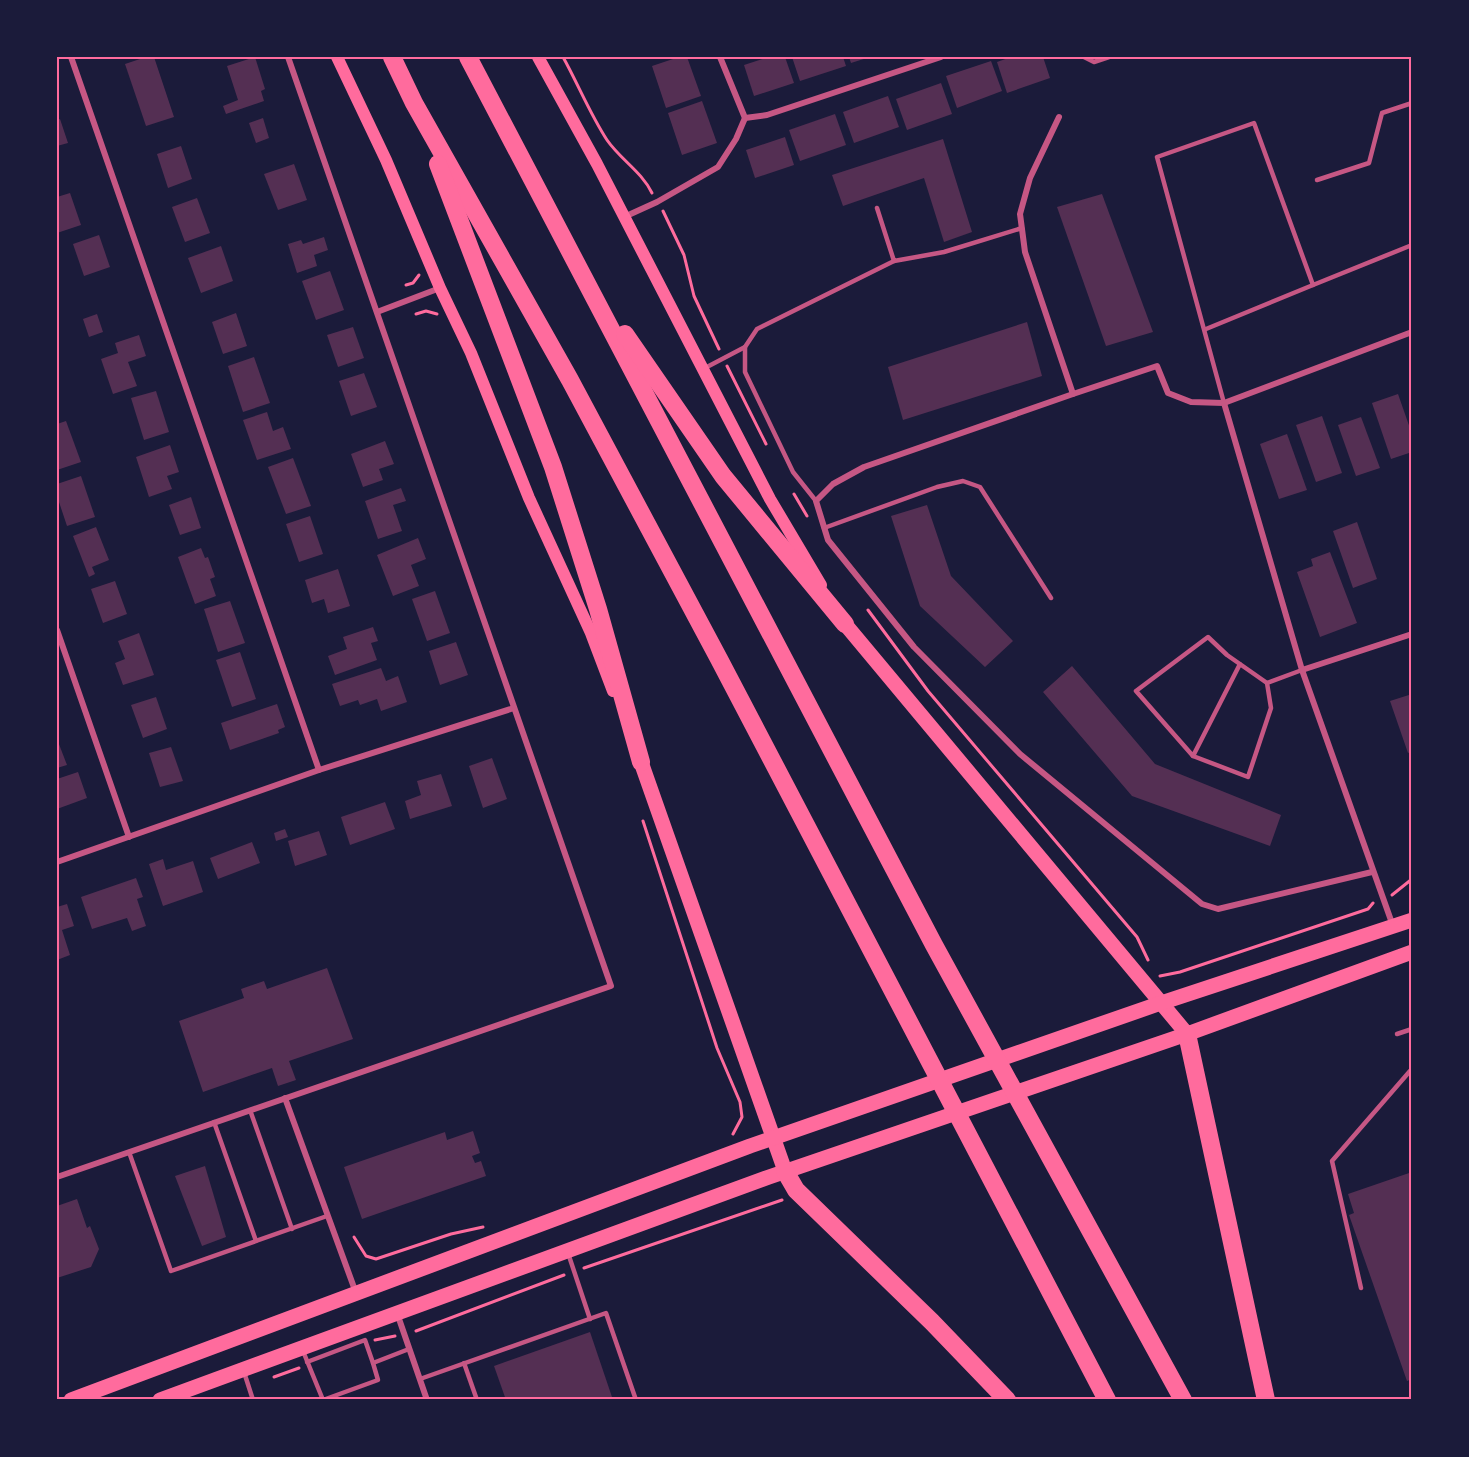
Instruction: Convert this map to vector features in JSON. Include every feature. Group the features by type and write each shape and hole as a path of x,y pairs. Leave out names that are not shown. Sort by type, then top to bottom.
{"highway":[{"path":"392,57 414,103 570,380 703,628 1107,1400"},
{"path":"468,57 934,945 1183,1400"},
{"path":"414,103 552,467 598,609 641,762"},
{"path":"579,268 723,476 844,624"},
{"path":"1187,1034 1266,1400"},
{"path":"785,1171 796,1190 932,1322 1007,1400"}],"main road":[{"path":"337,57 386,160 440,288 471,353 529,498 591,633 641,762 785,1171"},
{"path":"538,57 704,368 770,499 844,624 1187,1034"},
{"path":"71,1400 576,1209 773,1138 1161,1003 1412,920"},
{"path":"160,1400 243,1370 306,1358 396,1312 785,1171 1187,1034 1412,952"}],"street":[{"path":"71,57 319,770"},
{"path":"57,1177 611,986 288,57"},
{"path":"623,217 657,202 718,167 736,139 745,118 720,57"},
{"path":"745,118 767,115 941,57"},
{"path":"1059,117 1030,178 1020,214 1025,252 1073,394"},
{"path":"376,312 440,288"},
{"path":"1372,872 1218,909 1202,904 1020,754 914,647 828,540 816,501 833,484 864,467 1157,366 1168,393 1191,402 1224,403 1412,332"},
{"path":"1224,403 1302,670 1393,927"},
{"path":"57,630 129,837"},
{"path":"1302,670 1412,634"},
{"path":"57,862 319,770 514,708"},
{"path":"285,1098 356,1294"},
{"path":"396,1312 427,1400"}],"lane":[{"path":"1084,57 1094,62 1109,57"},
{"path":"1317,180 1369,163 1382,113 1412,103"},
{"path":"1224,403 1206,329 1157,157 1254,123 1313,285"},
{"path":"877,208 894,261"},
{"path":"704,368 745,347 757,329 894,261 944,252 1022,228"},
{"path":"1206,329 1412,245"},
{"path":"745,347 745,372 793,472 816,501"},
{"path":"823,528 937,487 963,480 980,487 1051,598"},
{"path":"1208,637 1240,664 1268,683 1271,708 1248,777 1193,756 1136,691 1208,637"},
{"path":"1193,756 1240,664"},
{"path":"1268,683 1302,670"},
{"path":"1397,1034 1412,1029"},
{"path":"1361,1288 1332,1161 1410,1071"},
{"path":"250,1110 292,1228"},
{"path":"214,1122 256,1241"},
{"path":"129,1152 171,1271 327,1216"},
{"path":"567,1250 590,1319"},
{"path":"420,1379 606,1313 636,1400"},
{"path":"365,1340 366,1343 378,1380 323,1400 306,1358 365,1340"},
{"path":"373,1363 409,1349"},
{"path":"464,1364 477,1400"},
{"path":"243,1370 253,1400"}],"path":[{"path":"1161,974 1180,972 1368,909 1373,903 1383,901 1412,879"},
{"path":"366,1343 427,1328 438,1321 574,1271 783,1200 796,1190"},
{"path":"249,1387 306,1358"}],"building":[{"path":"146,57 154,57 174,117 146,126 125,64"},
{"path":"255,57 265,89 261,91 264,101 226,114 223,106 238,100 227,66"},
{"path":"679,57 687,57 701,96 666,108 652,66"},
{"path":"769,57 785,57 794,83 754,96 744,65"},
{"path":"792,57 843,57 846,66 800,81"},
{"path":"849,57 870,57 851,63"},
{"path":"1011,57 1043,57 1050,78 1007,93 997,62"},
{"path":"991,61 1002,91 957,108 946,76"},
{"path":"941,83 952,114 907,130 896,99"},
{"path":"888,96 899,127 854,143 843,112"},
{"path":"702,101 717,143 682,155 668,113"},
{"path":"835,114 846,145 800,161 789,130"},
{"path":"263,118 269,138 256,143 249,123"},
{"path":"60,119 68,143 57,146 57,120"},
{"path":"785,137 794,165 755,178 746,150"},
{"path":"943,139 972,232 944,242 924,178 843,206 832,175"},
{"path":"181,146 192,179 168,188 157,154"},
{"path":"294,164 307,200 278,210 264,174"},
{"path":"70,193 81,225 57,233 57,197"},
{"path":"1102,194 1153,332 1106,346 1057,207"},
{"path":"197,198 210,233 185,242 172,207"},
{"path":"99,235 110,267 84,276 73,244"},
{"path":"324,237 328,250 314,255 317,266 297,273 288,244 301,240 303,244"},
{"path":"221,246 233,281 201,293 188,258"},
{"path":"330,271 344,310 316,320 302,281"},
{"path":"236,313 247,346 223,354 212,322"},
{"path":"97,314 103,332 89,337 83,319"},
{"path":"1027,322 1042,376 903,420 888,367"},
{"path":"353,327 364,358 338,367 327,335"},
{"path":"139,335 146,356 128,362 137,386 113,394 101,359 118,353 115,343"},
{"path":"254,357 270,403 243,412 228,366"},
{"path":"364,373 377,407 351,416 339,381"},
{"path":"156,391 169,432 144,440 131,398"},
{"path":"1398,394 1412,434 1412,452 1391,459 1372,403"},
{"path":"267,412 273,431 283,427 291,449 257,460 243,420"},
{"path":"1322,416 1342,473 1316,482 1296,425"},
{"path":"1361,417 1380,468 1356,476 1338,425"},
{"path":"66,421 81,462 57,470 57,424"},
{"path":"1287,434 1307,490 1279,499 1260,444"},
{"path":"385,441 394,464 379,469 383,480 363,487 351,454"},
{"path":"170,445 179,472 167,476 172,489 149,497 136,457"},
{"path":"293,458 311,506 286,514 268,467"},
{"path":"81,476 95,517 67,526 57,496 57,484"},
{"path":"401,488 406,501 393,505 402,531 378,539 365,501"},
{"path":"191,497 201,528 180,535 169,505"},
{"path":"927,505 951,576 1013,641 985,667 920,606 891,516"},
{"path":"310,516 323,554 299,562 286,524"},
{"path":"1357,522 1377,579 1353,588 1333,531"},
{"path":"96,527 109,560 92,567 95,574 89,577 73,536"},
{"path":"418,538 426,559 411,565 419,586 393,596 377,555"},
{"path":"201,548 205,558 208,557 215,577 210,579 216,596 195,604 178,557"},
{"path":"1330,552 1357,623 1320,637 1297,572 1313,566 1311,559"},
{"path":"338,569 350,606 328,613 324,599 312,603 305,580"},
{"path":"115,581 127,614 103,623 91,589"},
{"path":"435,591 450,633 427,641 412,599"},
{"path":"230,601 245,643 218,652 204,609"},
{"path":"373,627 378,641 371,643 377,660 335,675 328,656 347,649 343,637"},
{"path":"139,633 154,675 123,685 115,663 125,659 118,641"},
{"path":"456,642 468,675 440,685 429,651"},
{"path":"240,652 256,699 232,707 216,660"},
{"path":"1072,666 1155,764 1281,815 1270,846 1132,796 1043,692"},
{"path":"381,668 386,681 398,676 407,702 381,711 377,699 360,705 358,700 340,706 332,684"},
{"path":"1412,694 1412,751 1408,753 1390,701"},
{"path":"156,697 167,729 143,738 131,705"},
{"path":"277,704 285,727 278,730 279,733 230,750 221,723"},
{"path":"57,739 67,765 57,768"},
{"path":"171,747 183,781 160,787 149,753"},
{"path":"492,758 507,799 483,808 469,766"},
{"path":"78,772 87,798 57,809 57,779"},
{"path":"441,774 452,806 410,819 405,801 421,795 417,781"},
{"path":"385,802 395,829 350,845 341,817"},
{"path":"285,829 288,837 276,841 274,833"},
{"path":"319,831 327,855 295,866 288,841"},
{"path":"252,842 260,863 218,879 210,858"},
{"path":"163,859 166,870 193,861 203,892 163,906 149,864"},
{"path":"136,878 143,897 137,899 146,926 132,931 127,918 92,929 81,897"},
{"path":"67,904 74,926 62,930 70,955 57,960 57,907"},
{"path":"327,968 353,1039 289,1061 296,1080 278,1086 272,1068 203,1092 179,1021 244,998 241,989 264,981 267,989"},
{"path":"473,1131 480,1153 472,1156 475,1163 481,1161 486,1176 362,1219 344,1167 445,1132 447,1140"},
{"path":"205,1166 226,1237 202,1246 175,1176"},
{"path":"1412,1172 1412,1379 1407,1381 1349,1215 1354,1213 1348,1194"},
{"path":"77,1199 87,1228 90,1226 99,1249 91,1267 57,1278 57,1206"},
{"path":"590,1332 613,1400 506,1400 494,1366"}]}
